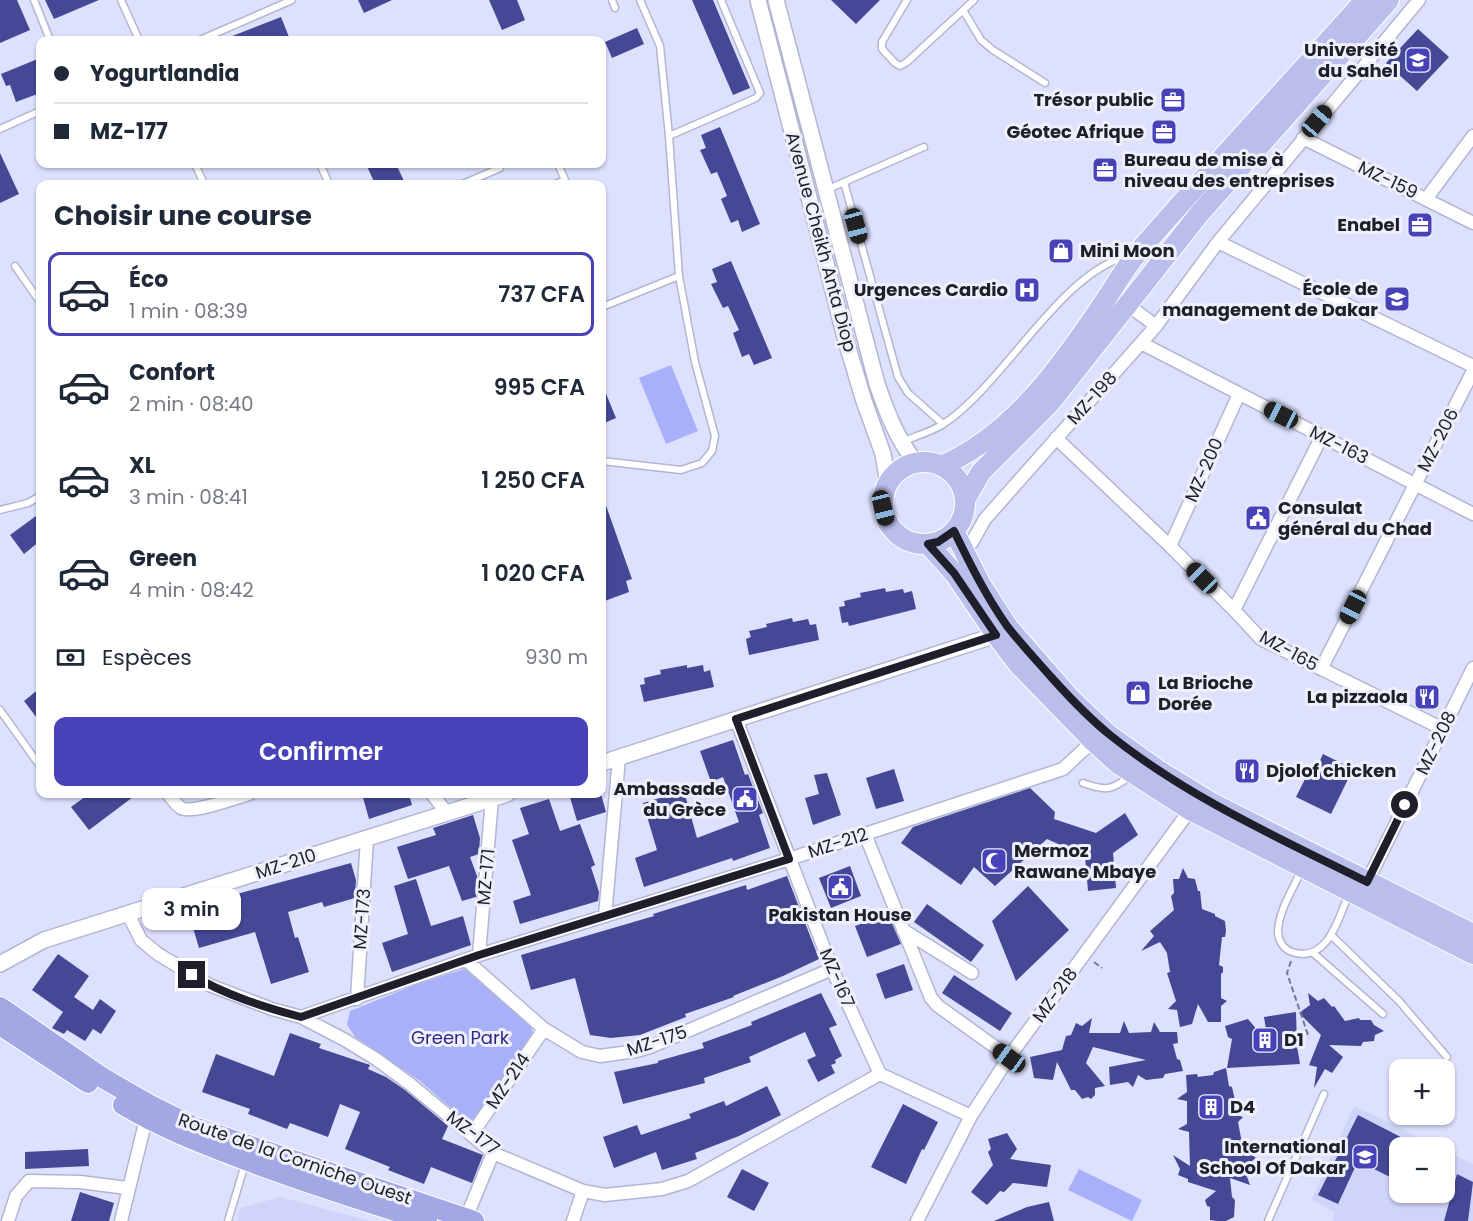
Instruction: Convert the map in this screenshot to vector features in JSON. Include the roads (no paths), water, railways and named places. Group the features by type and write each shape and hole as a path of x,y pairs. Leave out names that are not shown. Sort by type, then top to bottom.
{"highway":[{"name":"Route de la Corniche Ouest","path":"0,1007 103,1078 194,1127 470,1220"},
{"name":"Route de la Corniche Ouest","path":"0,1025 55,1063 146,1119 189,1140 285,1176 428,1221"}],"main road":[{"path":"941,466 977,448 1007,423 1047,380 1077,342 1137,254 1365,0"},
{"path":"965,500 958,480 941,466 933,463 916,463 895,474 888,483 883,508 886,520 893,531 903,539 915,544 938,542 954,531 961,522 965,500 981,472 1049,404 1200,213 1389,0"},
{"path":"954,531 987,596 1016,637 1071,699 1109,735 1185,787 1473,954"},
{"path":"928,544 954,573 996,635 1030,678 1093,741 1132,774 1190,810 1303,867 1358,886 1473,934"}],"street":[{"name":"Avenue Cheikh Anta Diop","path":"758,0 846,341 883,454 888,483"},
{"name":"Avenue Cheikh Anta Diop","path":"776,0 877,384 900,442 916,463"},
{"name":"MZ-198","path":"964,550 972,542 985,519 1156,326 1218,242 1419,0"},
{"path":"1426,199 1473,136"},
{"name":"MZ-159","path":"1303,138 1473,223"},
{"path":"1218,242 1473,366"},
{"path":"1128,305 1156,326"},
{"name":"MZ-163","path":"1141,343 1473,514"},
{"name":"MZ-206","path":"1321,669 1473,371"},
{"name":"MZ-200","path":"1170,546 1239,394"},
{"path":"1234,610 1322,436"},
{"name":"MZ-165","path":"1056,438 1170,546 1261,639 1443,729"},
{"path":"606,762 996,635"},
{"name":"MZ-208","path":"1358,886 1443,729 1473,668"},
{"name":"MZ-167","path":"736,719 832,969 880,1074"},
{"name":"MZ-212","path":"301,1017 479,955 789,859 1063,769 1093,741"},
{"path":"605,916 619,758"},
{"path":"171,798 184,810 194,810 235,798"},
{"path":"435,798 447,813"},
{"name":"MZ-210","path":"0,964 44,940 494,798"},
{"name":"MZ-171","path":"479,955 500,798"},
{"name":"MZ-218","path":"917,1221 971,1116 1009,1058 1190,810"},
{"path":"865,834 931,998 938,1006 1009,1058"},
{"name":"MZ-173","path":"357,999 367,838"},
{"name":"MZ-177","path":"128,914 141,940 158,954 209,985 272,1009 301,1017 376,1059 493,1153 583,1191 605,1196 662,1189 688,1181 880,1074"},
{"path":"903,930 972,973"},
{"name":"MZ-175","path":"466,960 544,1029 582,1052 600,1056 636,1051 688,1032 832,969"},
{"name":"MZ-214","path":"472,1134 544,1029"},
{"path":"880,1074 971,1116"},
{"path":"121,1221 127,1188 146,1119"},
{"path":"470,1220 493,1153"},
{"path":"8,1221 16,1197 29,1180 80,1182 127,1188"},
{"path":"573,1221 583,1191"}],"lane":[{"path":"34,0 48,36"},
{"path":"121,0 137,36"},
{"path":"209,36 292,0"},
{"path":"612,0 615,8"},
{"path":"606,461 681,470 702,463 712,451 715,436 695,362 679,276 660,46 640,0"},
{"path":"669,136 756,98 759,93 721,0"},
{"path":"907,0 882,42 882,49 900,66 974,0"},
{"path":"963,10 981,40 1045,83"},
{"path":"0,129 36,113"},
{"path":"825,191 924,147"},
{"path":"472,180 500,168"},
{"path":"844,182 898,377 908,393 943,424"},
{"path":"900,442 943,424 991,380 1080,282 1120,258 1137,254"},
{"path":"15,266 36,296"},
{"path":"606,305 679,276"},
{"path":"0,510 28,503 36,498"},
{"path":"0,710 36,760"},
{"path":"1083,783 1103,790 1118,784 1132,774"},
{"path":"1303,867 1279,922 1278,933 1281,945 1294,953 1312,952 1324,946 1358,886"},
{"path":"1331,935 1399,1001 1447,1057"},
{"path":"1312,952 1383,1014"},
{"path":"1268,1221 1324,1094"},
{"path":"228,1221 246,1161"}],"place":[{"name":"Université du Sahel","path":"1418,60"},
{"name":"Trésor public","path":"1173,100"},
{"name":"Géotec Afrique","path":"1164,132"},
{"name":"Bureau de mise à niveau des entreprises","path":"1105,170"},
{"name":"Enabel","path":"1420,225"},
{"name":"Mini Moon","path":"1061,251"},
{"name":"Urgences Cardio","path":"1027,290"},
{"name":"École de management de Dakar","path":"1397,299"},
{"name":"Consulat général du Chad","path":"1258,518"},
{"name":"La Brioche Dorée","path":"1138,693"},
{"name":"La pizzaola","path":"1427,697"},
{"name":"Djolof chicken","path":"1247,771"},
{"name":"Ambassade du Grèce","path":"745,799"},
{"name":"Mermoz Rawane Mbaye","path":"994,861"},
{"name":"Pakistan House","path":"840,887"},
{"name":"D1","path":"1265,1040"},
{"name":"D4","path":"1211,1107"},
{"name":"International School Of Dakar","path":"1365,1157"}],"park label":[{"name":"Green Park","path":"460,1038"}]}
